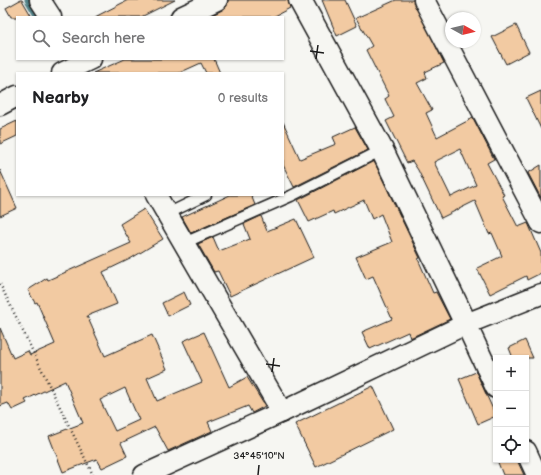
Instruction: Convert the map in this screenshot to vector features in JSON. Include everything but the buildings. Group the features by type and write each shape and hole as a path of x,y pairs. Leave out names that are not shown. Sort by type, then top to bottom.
{"street":[{"path":"40,0 50,16"},
{"path":"183,16 217,0"},
{"path":"300,0 382,150 493,382"},
{"path":"424,0 541,223"},
{"path":"0,105 16,97"},
{"path":"157,196 282,412"},
{"path":"144,475 282,412 466,324 541,294"},
{"path":"529,458 537,475"}],"lane":[{"path":"184,243 291,196 382,150"},
{"path":"167,214 204,196"}],"path":[{"path":"0,284 93,475"}],"waterway":[{"path":"27,0 36,16"}]}
